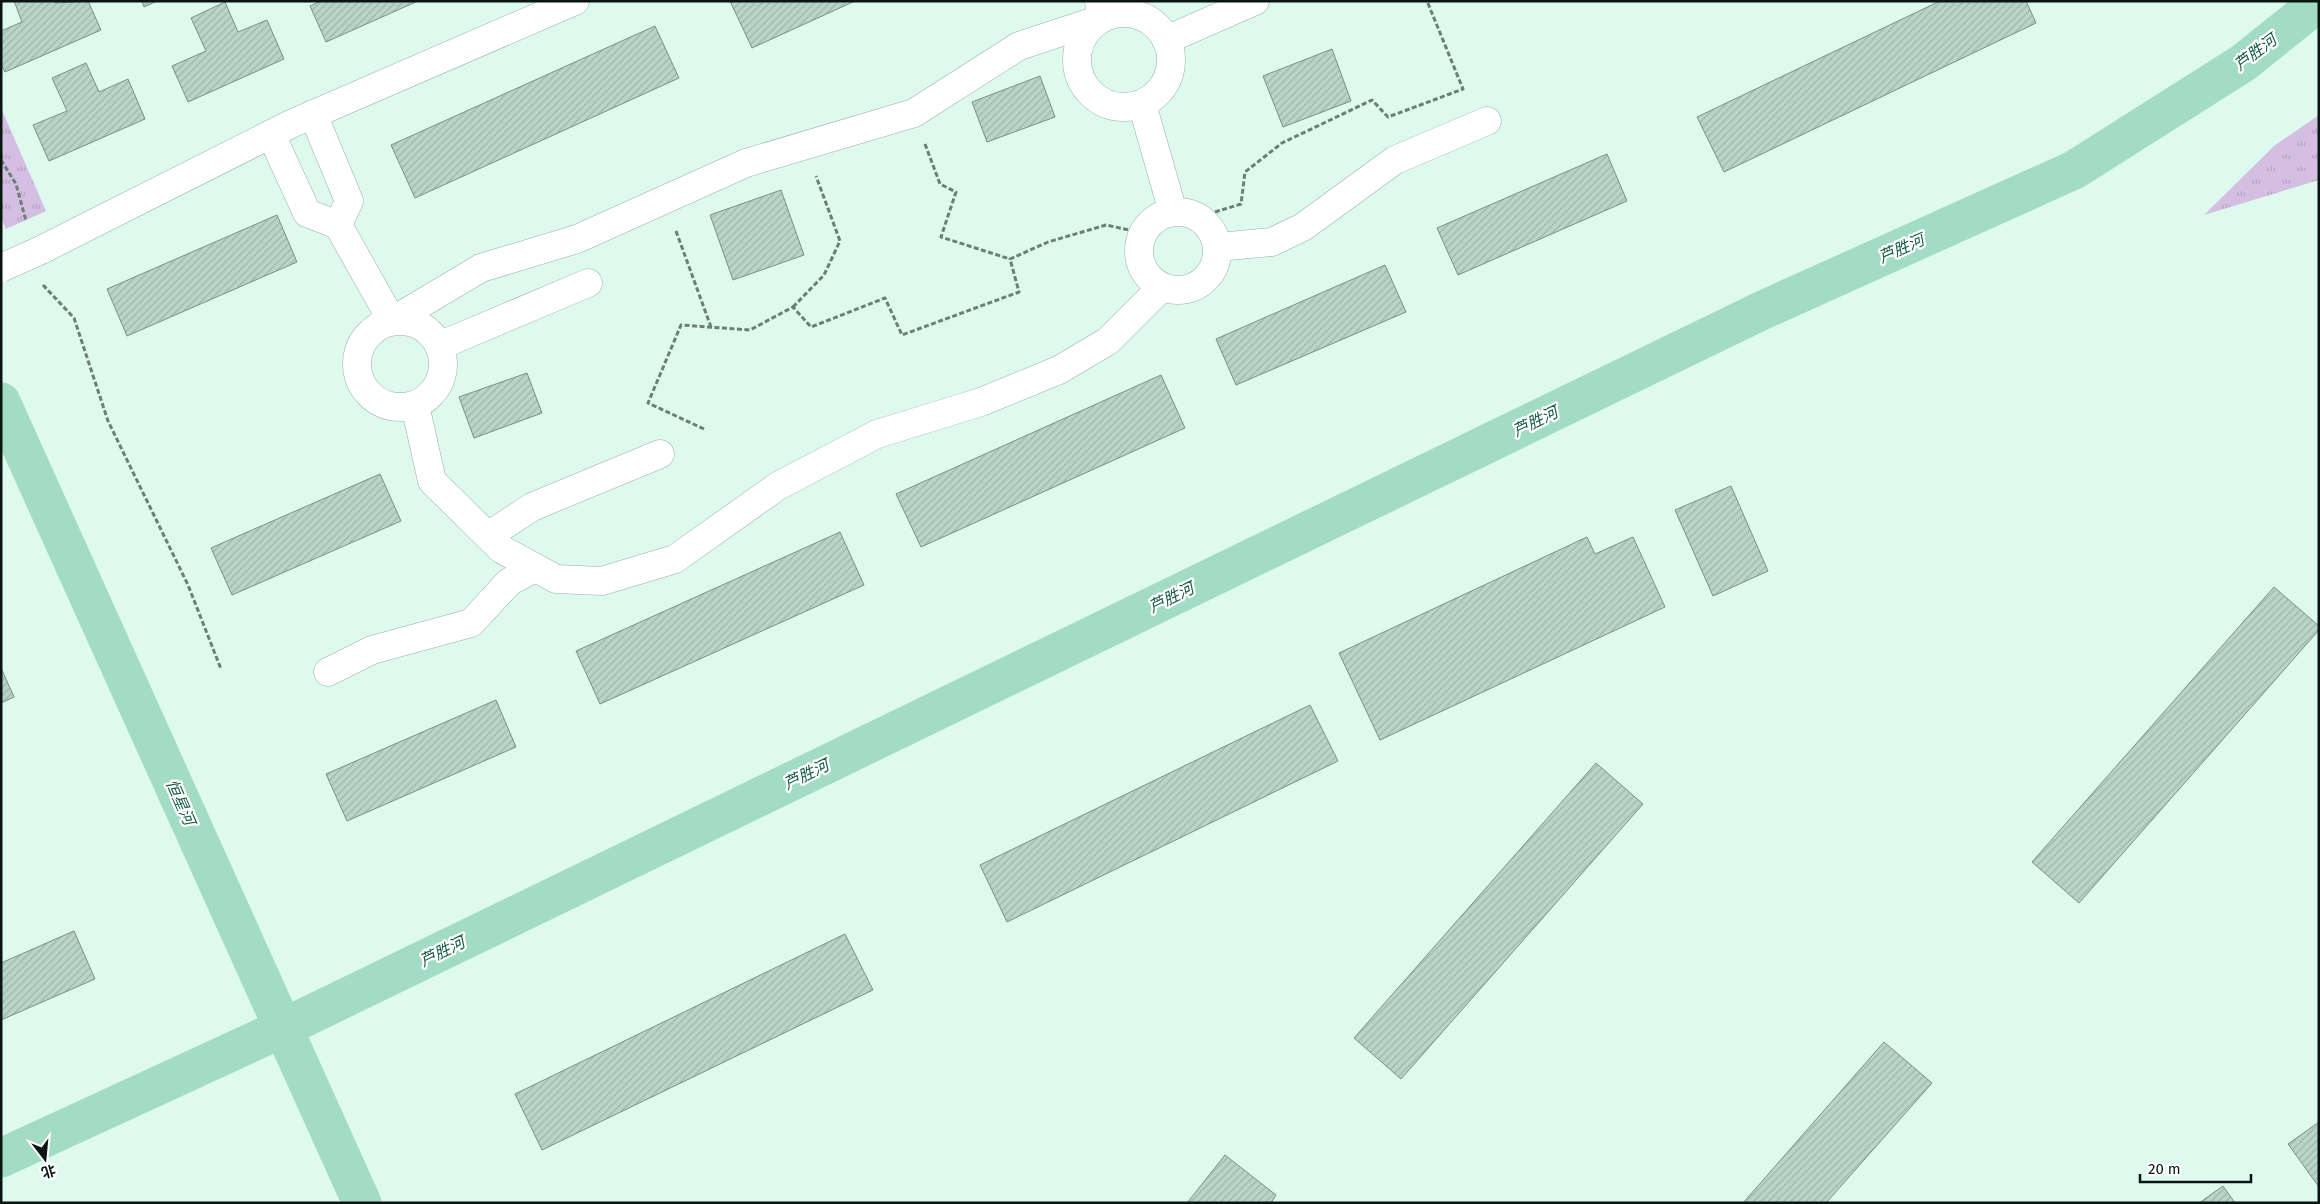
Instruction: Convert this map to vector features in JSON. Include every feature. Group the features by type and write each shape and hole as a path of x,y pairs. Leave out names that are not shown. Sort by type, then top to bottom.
{"street":[{"path":"1,268 313,114 575,1"},
{"path":"1166,40 1255,1"},
{"path":"1107,7 1116,14 1131,14 1146,19 1158,28 1166,40 1170,54 1167,77 1155,96 1142,104 1127,108 1111,106 1096,99 1085,88 1078,74 1076,58 1080,42 1107,7"},
{"path":"392,321 406,321 420,325 431,334 439,346 443,359 442,374 437,387 428,397 415,405 387,406 374,399 364,389 358,376 356,362 359,348 367,335 378,326 392,321 481,268 577,239 746,162 914,113 1020,46 1107,7"},
{"path":"1142,104 1185,214"},
{"path":"313,114 349,201 338,225"},
{"path":"1218,247 1272,242 1303,227 1395,160 1487,121"},
{"path":"271,134 307,213 338,225 392,321"},
{"path":"1185,214 1207,224 1214,234 1218,247 1216,261 1211,274 1201,283 1189,289 1175,290 1162,287 1150,279 1143,269 1139,251 1143,233 1155,219 1185,214"},
{"path":"439,346 588,283"},
{"path":"415,405 432,481 501,549 556,579 602,580 675,559 778,486 877,434 982,402 1059,370 1108,341 1162,287"},
{"path":"488,536 532,507 660,454"},
{"path":"328,672 372,650 471,623 509,582 535,568"}],"path":[{"path":"1185,214 1241,204 1245,172 1282,143 1372,100 1388,118 1463,89 1427,1"},
{"path":"914,113 940,184 956,192 941,236 1010,259 1048,242 1106,225 1143,233"},
{"path":"704,428 648,403 681,325 750,330 793,307 824,275 840,241 804,145"},
{"path":"1,160 16,184 36,252 42,285 74,318 108,421 188,585 221,669"},
{"path":"665,200 711,327"},
{"path":"793,307 811,327 885,298 902,335 1019,292 1010,259"}],"green space":[{"path":"1,108 46,211 6,229 1,218"},
{"path":"2319,115 2319,180 2204,215 2274,146"}],"building":[{"path":"14,1 54,1 55,3 88,1 101,30 5,72 1,64 1,31 22,22"},
{"path":"142,1 157,1 144,7"},
{"path":"321,1 418,1 326,42 310,6"},
{"path":"730,1 855,1 752,48"},
{"path":"1940,1 2026,1 2036,23 1724,172 1697,117"},
{"path":"225,2 238,32 267,20 284,59 188,102 172,66 206,51 191,18"},
{"path":"655,26 679,78 415,198 391,145"},
{"path":"1332,49 1351,101 1283,127 1263,76"},
{"path":"86,63 99,92 128,79 145,119 49,161 33,125 67,111 52,78"},
{"path":"1040,76 1055,117 987,142 972,102"},
{"path":"1607,154 1627,201 1458,275 1437,228"},
{"path":"781,190 804,255 733,280 710,215"},
{"path":"277,215 297,262 127,336 107,289"},
{"path":"1385,265 1406,312 1236,385 1216,339"},
{"path":"527,373 542,413 474,438 459,397"},
{"path":"1161,375 1185,428 921,547 896,494"},
{"path":"380,474 401,521 232,595 211,548"},
{"path":"1731,486 1768,571 1713,596 1675,510"},
{"path":"840,532 864,585 600,704 576,651"},
{"path":"1587,537 1595,554 1633,537 1665,607 1380,740 1339,653"},
{"path":"2274,587 2319,626 2319,630 2079,903 2032,862"},
{"path":"1,668 14,697 1,703"},
{"path":"496,700 516,747 347,821 326,774"},
{"path":"1310,705 1338,761 1007,922 980,865"},
{"path":"1596,763 1643,804 1401,1079 1354,1038"},
{"path":"74,931 95,979 1,1020 1,963"},
{"path":"845,934 873,990 542,1150 515,1094"},
{"path":"1884,1042 1932,1083 1826,1203 1743,1203"},
{"path":"2319,1122 2319,1187 2288,1144"},
{"path":"1225,1155 1276,1195 1271,1203 1187,1203"},
{"path":"2223,1186 2235,1203 2199,1203"}],"waterway":[{"name":"芦胜河","path":"1,1158 283,1028 1763,310 2074,170 2243,63 2319,2"},
{"name":"恒星河","path":"1,402 362,1203"}]}
